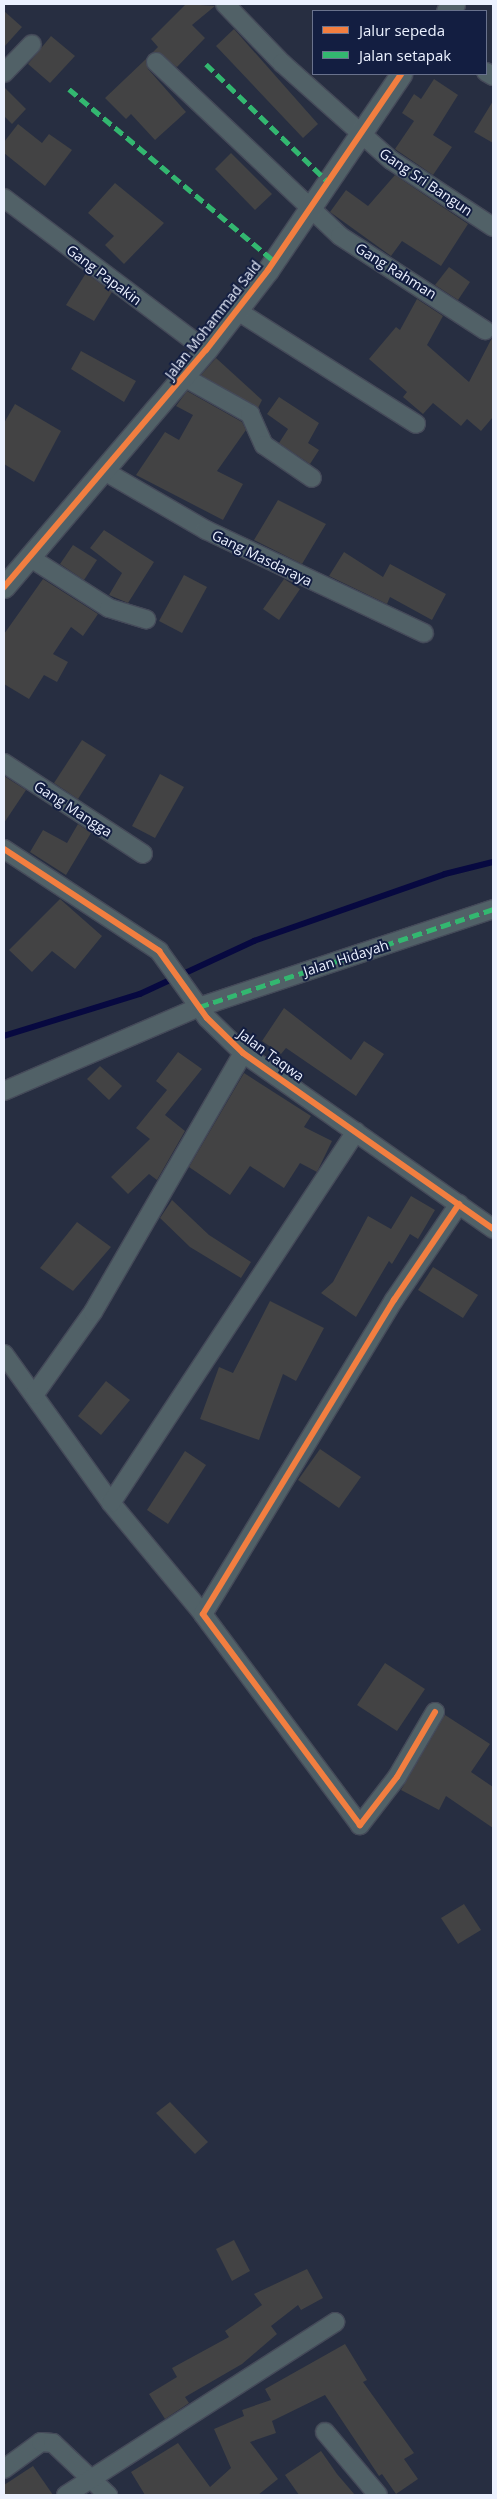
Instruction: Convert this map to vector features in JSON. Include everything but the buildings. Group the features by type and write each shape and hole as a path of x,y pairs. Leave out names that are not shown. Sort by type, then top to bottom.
{"street":[{"name":"Gang Sri Bangun","path":"225,4 361,135 391,160 493,227"},
{"path":"4,73 32,44"},
{"name":"Gang Rahman","path":"156,62 309,209 340,236 485,330"},
{"name":"Jalan Mohammad Said","path":"4,587 106,472 206,350 309,209 400,75"},
{"name":"Gang Papakin","path":"4,198 206,350"},
{"path":"236,310 416,424"},
{"path":"184,377 250,414 264,445 312,478"},
{"name":"Gang Masdaraya","path":"106,472 206,530 424,633"},
{"path":"29,557 109,608 146,619"},
{"name":"Gang Mangga","path":"4,763 143,854"},
{"name":"Jalan Taqwa","path":"4,849 124,925 170,964 191,990 199,1007 243,1054 356,1131 493,1229"},
{"name":"Jalan Hidayah","path":"4,1090 199,1007 493,909"},
{"path":"34,1395 98,1304 243,1054"},
{"path":"111,1503 356,1131"},
{"path":"203,1614 394,1300 459,1204"},
{"path":"4,1354 111,1503 203,1614 360,1824 397,1776 435,1712"},
{"path":"66,2495 335,2322"},
{"path":"325,2432 378,2495"},
{"path":"4,2469 41,2442 53,2442 93,2476 108,2495"}],"waterway":[{"path":"4,1036 140,994 254,941 445,874 493,862"}],"marked path":[{"path":"206,64 328,182"},
{"path":"69,89 274,261"},
{"path":"199,1007 493,909"}],"cycle path":[{"path":"4,587 206,350 268,270 400,75"},
{"path":"4,849 159,951 207,1018 243,1053 493,1229"},
{"path":"435,1712 397,1777 360,1825 203,1614 394,1300 459,1204"}]}
